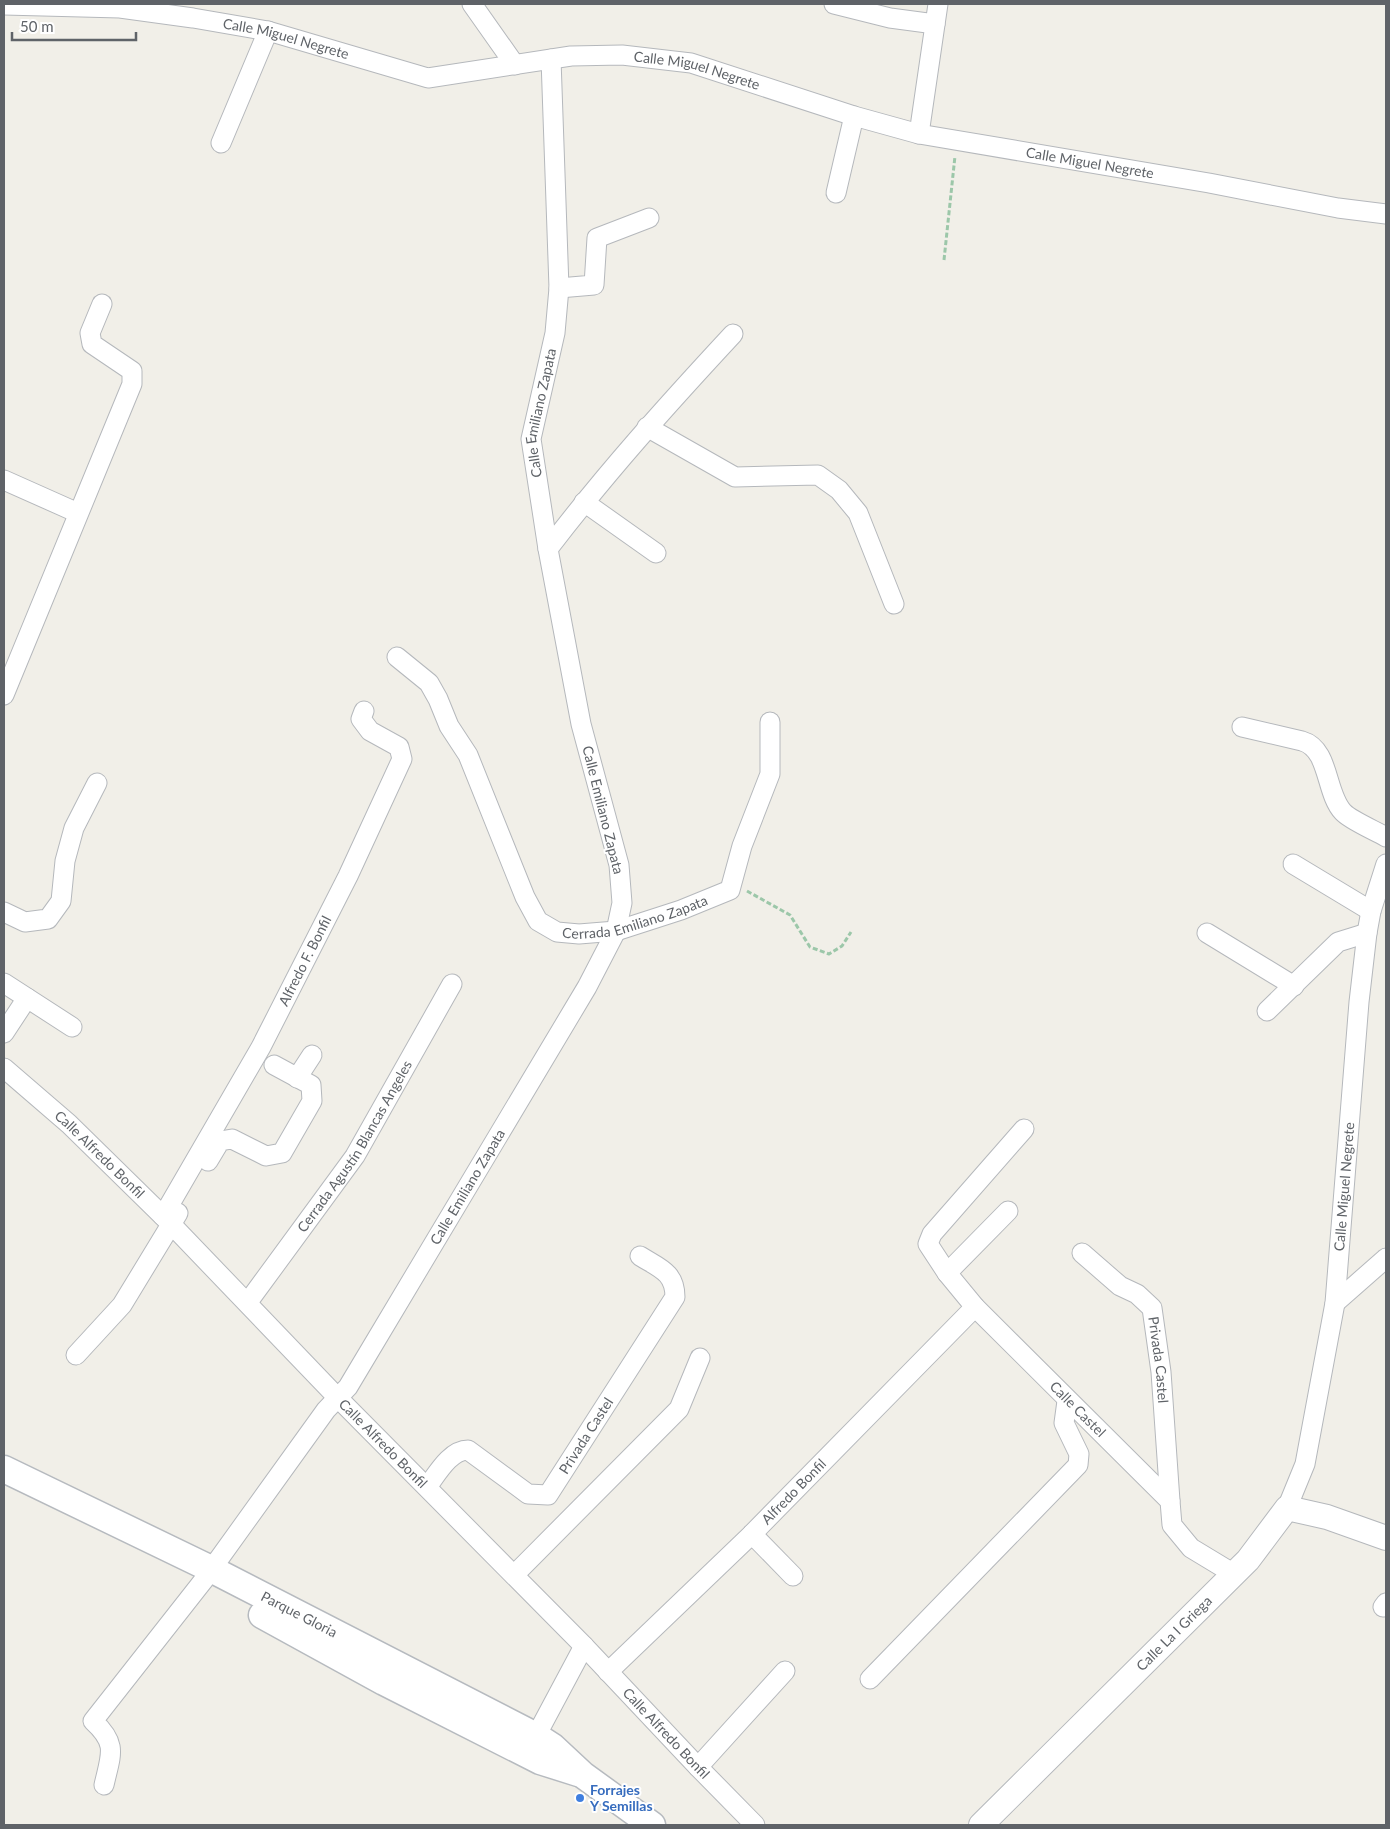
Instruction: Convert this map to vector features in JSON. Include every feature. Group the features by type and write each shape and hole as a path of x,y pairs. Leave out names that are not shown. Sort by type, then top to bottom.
{"main road":[{"name":"Parque Gloria","path":"4,1469 389,1672 540,1761 583,1774"},
{"name":"Parque Gloria","path":"4,1488 207,1575"},
{"name":"Parque Gloria","path":"389,1672 536,1736 553,1747 583,1774 652,1825"}],"street":[{"path":"472,4 515,65"},
{"path":"834,4 890,18 935,24"},
{"path":"918,134 938,4"},
{"name":"Calle Miguel Negrete","path":"4,5 120,8 268,31 428,78 570,56 622,55 691,63 854,116 918,134 1200,181 1338,208 1386,214"},
{"path":"221,143 268,31"},
{"name":"Calle Emiliano Zapata","path":"104,1785 112,1751 103,1731 93,1721 207,1575 326,1410 348,1387 587,987 616,931 622,903 619,866 581,724 548,549 531,439 555,333 559,288 551,59"},
{"path":"836,193 854,116"},
{"path":"559,288 594,285 597,238 649,218"},
{"path":"4,695 132,384 132,371 92,344 90,333 102,304"},
{"path":"548,549 584,502 647,427 733,334"},
{"path":"647,427 735,477 818,475 840,490 858,513 894,604"},
{"path":"4,480 78,513"},
{"path":"584,502 656,554"},
{"name":"Cerrada Emiliano Zapata","path":"397,657 429,683 438,699 449,726 468,756 525,897 538,920 557,932 578,934 616,931 681,910 730,890"},
{"name":"Alfredo F. Bonfil","path":"167,1220 261,1047 348,876 402,759 399,747 370,731 361,719 364,711"},
{"path":"730,890 742,846 770,774 770,722"},
{"path":"1242,727 1302,741 1315,748 1329,780 1334,799 1343,813 1386,837"},
{"path":"4,912 25,922 48,919 61,901 65,861 74,828 97,783"},
{"path":"1292,864 1371,912"},
{"name":"Calle Miguel Negrete","path":"1287,1508 1305,1464 1334,1303 1358,1012 1367,933 1371,912 1386,864"},
{"path":"1207,933 1294,986"},
{"path":"1267,1011 1338,942 1367,933"},
{"path":"4,983 72,1027"},
{"name":"Cerrada Agustín Blancas Angeles","path":"248,1302 355,1156 452,984"},
{"path":"4,1033 27,998"},
{"path":"297,1078 312,1055"},
{"path":"76,1356 122,1304 167,1220 220,1141 232,1139 266,1156 282,1154 312,1101 311,1085 274,1065"},
{"name":"Calle Alfredo Bonfil","path":"4,1068 69,1124 167,1220 248,1302 337,1397 584,1646 755,1825"},
{"name":"Calle Castel","path":"1024,1129 932,1234 928,1244 947,1272 975,1307 1067,1401 1170,1501"},
{"path":"947,1272 1008,1211"},
{"name":"Privada Castel","path":"1082,1253 1120,1286 1137,1294 1152,1308 1161,1372 1170,1501"},
{"name":"Privada Castel","path":"427,1487 448,1460 463,1450 468,1450 528,1494 548,1494 675,1297 675,1286 668,1273 640,1256"},
{"path":"1334,1303 1386,1258"},
{"name":"Alfredo Bonfil","path":"608,1672 752,1534 975,1307"},
{"path":"514,1575 679,1409 700,1358"},
{"path":"870,1679 1078,1466 1079,1454 1064,1423 1067,1401"},
{"path":"1170,1501 1172,1525 1191,1548 1234,1574"},
{"path":"1287,1508 1327,1517 1386,1538"},
{"name":"Calle La I Griega","path":"981,1825 1248,1560 1287,1508"},
{"path":"752,1534 792,1576"},
{"path":"536,1736 584,1646"},
{"path":"698,1767 785,1671"}],"path":[{"path":"944,260 956,140"},
{"path":"730,890 738,888 748,891 790,915 810,947 828,954 842,946 851,932"}],"place":[{"name":"Forrajes Y Semillas","path":"580,1798"}]}
